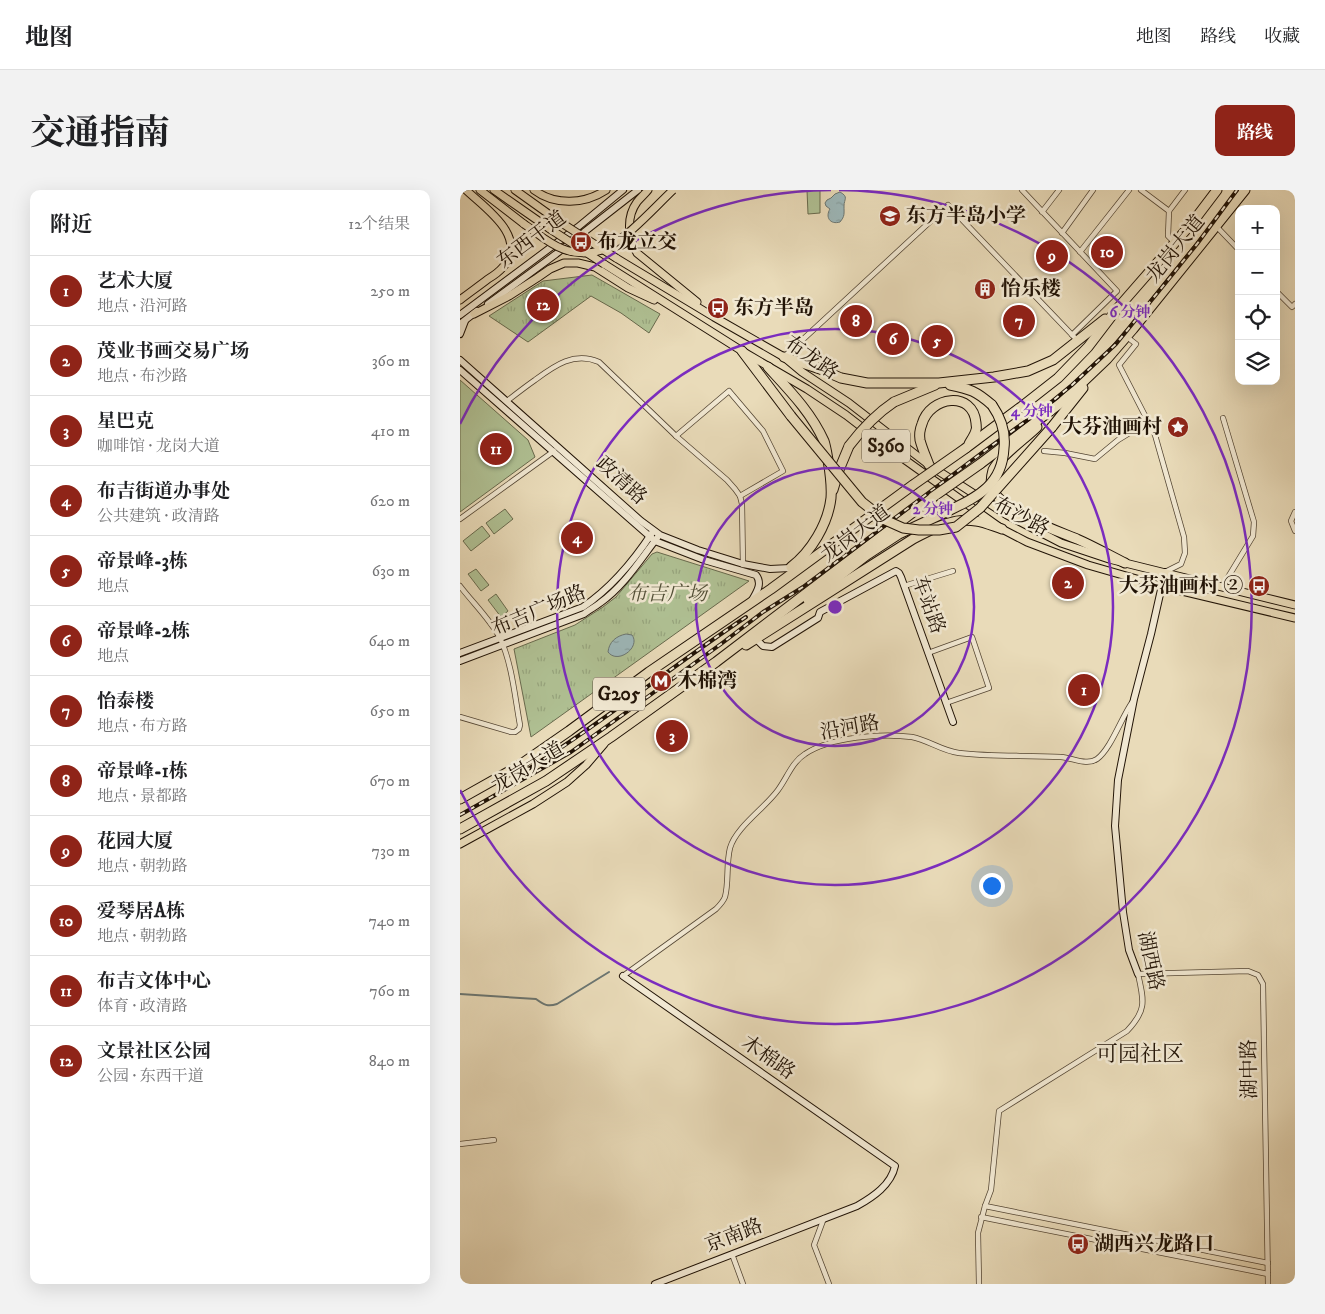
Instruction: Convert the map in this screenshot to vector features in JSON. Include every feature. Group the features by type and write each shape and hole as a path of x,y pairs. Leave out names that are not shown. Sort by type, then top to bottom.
{"highway":[{"name":"龙岗大道","path":"462,797 517,767 569,732 649,672 771,589 1021,408 1058,378 1088,346 1117,309 1192,223 1217,190"},
{"name":"龙岗大道","path":"460,829 546,780 611,737 716,662 1062,402 1127,337 1246,190"},
{"path":"784,357 841,378 866,383 939,383 994,377 1028,371 1053,360 1075,338 1117,309"},
{"path":"742,351 790,416 862,502 885,520 902,528 919,530 939,530 956,527 980,508 1052,427 1102,363"},
{"path":"768,367 809,414 824,443 830,473 831,499"},
{"path":"756,639 899,534 971,500 986,488 995,479 1002,467 1005,442 999,416 992,405 969,389 939,383 894,402 879,412 860,431 849,446 839,470 827,514 821,530 812,545 771,589"},
{"path":"929,465 920,439 920,430 923,419 929,411 942,402 962,402 969,406 975,417 977,430 966,448"},
{"path":"1062,402 1048,418 998,462 992,473 991,482 994,491 1011,508 1043,526 1078,540 1125,563"},
{"path":"716,662 756,639 913,539 939,526 958,520 977,521 1002,529"}],"main road":[{"path":"460,300 504,266 510,247 509,237 503,225 466,190"},
{"path":"480,190 548,241 565,250 590,253 601,250 620,239 673,190"},
{"name":"布龙路","path":"494,190 604,264 768,367"},
{"name":"布龙路","path":"515,190 616,258 784,357 929,465"},
{"path":"534,190 541,196 551,199 571,201 589,198 606,190"},
{"path":"648,190 636,204 632,214 629,226 633,246 637,253 714,317"},
{"path":"474,314 509,296 550,269 564,263 578,263 594,267 628,288 674,309"},
{"name":"布沙路","path":"768,367 846,415 894,452 1002,529 1028,542 1088,565 1161,586 1295,618"},
{"name":"布沙路","path":"929,465 1007,515 1061,543 1109,559 1295,605"},
{"path":"460,844 533,804 567,782 586,765 611,737"}],"street":[{"name":"东西干道","path":"460,315 578,227 623,190"},
{"name":"东西干道","path":"460,324 549,259 638,190"},
{"path":"784,357 948,205 1075,338 1117,291 1022,190"},
{"path":"1042,212 1059,190"},
{"path":"1062,233 1094,190"},
{"path":"1140,190 1169,211"},
{"path":"1175,243 1168,236 1169,211 1185,190"},
{"path":"1080,252 1126,191"},
{"path":"1216,226 1235,246"},
{"path":"1280,295 1294,307"},
{"path":"460,334 466,319"},
{"path":"1127,337 1136,344 1119,365 1156,435 1184,538 1185,553 1181,564 1165,572"},
{"path":"460,354 461,364"},
{"path":"506,401 557,364 576,358 588,358 598,362 676,436 727,480 740,496 743,568"},
{"name":"政清路","path":"461,364 506,401 556,450"},
{"name":"政清路","path":"461,364 556,450 641,521 653,536 704,560 743,568 790,568"},
{"path":"676,436 729,391 763,431 783,471 740,496"},
{"path":"1222,587 1253,536 1254,522 1223,418"},
{"path":"1044,452 1065,453 1094,459 1118,440 1149,421"},
{"path":"460,520 556,450"},
{"path":"1295,512 1291,521 1295,531"},
{"name":"政清路","path":"653,536 660,535 756,575 759,580 759,587 750,603"},
{"name":"布吉广场路","path":"460,661 582,607 611,584 653,536"},
{"path":"904,586 953,571"},
{"name":"车站路","path":"756,639 763,646 772,647 818,618 820,612 893,572 899,573 952,722"},
{"name":"湖西路","path":"979,1284 978,1233 981,1217 991,1190 999,1111 1127,1031 1138,1020 1142,1008 1142,994 1138,974 1129,950 1123,912 1114,826 1118,780 1134,699 1165,572"},
{"path":"460,586 493,627 501,642 510,673 520,725 519,730 511,732 460,718"},
{"path":"928,653 972,637 989,688 946,703"},
{"name":"布吉广场路","path":"460,653 501,642"},
{"name":"沿河路","path":"623,976 716,909 724,899 730,848 736,835 778,790 794,764 804,754 824,744 838,741 891,736 912,737 956,753 1063,757 1089,763 1103,754 1134,699"},
{"name":"湖中路","path":"1138,974 1248,971 1258,975 1263,984 1268,1284"},
{"name":"木棉路","path":"623,976 895,1166"},
{"path":"460,1144 494,1140"},
{"name":"京南路","path":"655,1284 857,1206 873,1197 893,1176 895,1166"},
{"path":"985,1206 1268,1263"},
{"path":"981,1217 1268,1274"},
{"path":"824,1218 814,1245 829,1284"},
{"path":"732,1254 743,1284"}],"green space":[{"path":"807,190 820,190 820,213 808,214"},
{"path":"592,275 660,314 649,333 621,313 591,296 528,342 489,316 543,281"},
{"path":"460,380 528,440 535,457 460,512"},
{"path":"505,509 513,519 494,534 486,523"},
{"path":"482,526 490,536 471,551 463,541"},
{"name":"布吉广场","path":"657,552 749,581 531,737 514,649 575,625 603,607 616,597 652,554"},
{"path":"476,569 489,585 481,591 468,574"},
{"path":"496,594 508,611 501,617 488,600"}],"water":[{"path":"840,192 845,197 844,215 840,222 836,223 829,220 830,209 825,203"},
{"path":"632,635 634,640 631,649 627,653 617,657 608,652 611,642 619,636"}],"waterway":[{"path":"460,994 536,999 544,1004 551,1005 557,1004 609,972"}],"railway":[{"path":"460,815 571,752 763,612 803,587 1044,408 1116,344 1197,244 1237,190"},
{"path":"525,771 581,734 746,617"}],"place":[{"name":"东方半岛小学","path":"890,216"},
{"name":"布龙立交","path":"581,242"},
{"name":"爱琴居A栋","path":"1107,252"},
{"name":"花园大厦","path":"1052,256"},
{"name":"怡乐楼","path":"985,289"},
{"name":"文景社区公园","path":"543,305"},
{"name":"东方半岛","path":"718,308"},
{"name":"帝景峰-1栋","path":"856,321"},
{"name":"怡泰楼","path":"1019,321"},
{"name":"帝景峰-2栋","path":"893,339"},
{"name":"帝景峰-3栋","path":"937,341"},
{"name":"大芬油画村","path":"1178,427"},
{"name":"布吉文体中心","path":"496,449"},
{"name":"布吉街道办事处","path":"577,538"},
{"name":"茂业书画交易广场","path":"1068,583"},
{"name":"大芬油画村 ②","path":"1259,586"},
{"name":"木棉湾","path":"661,681"},
{"name":"艺术大厦","path":"1084,690"},
{"name":"星巴克","path":"672,736"},
{"name":"湖西兴龙路口","path":"1078,1244"}],"district":[{"name":"可园社区","path":"1140,1054"}]}
